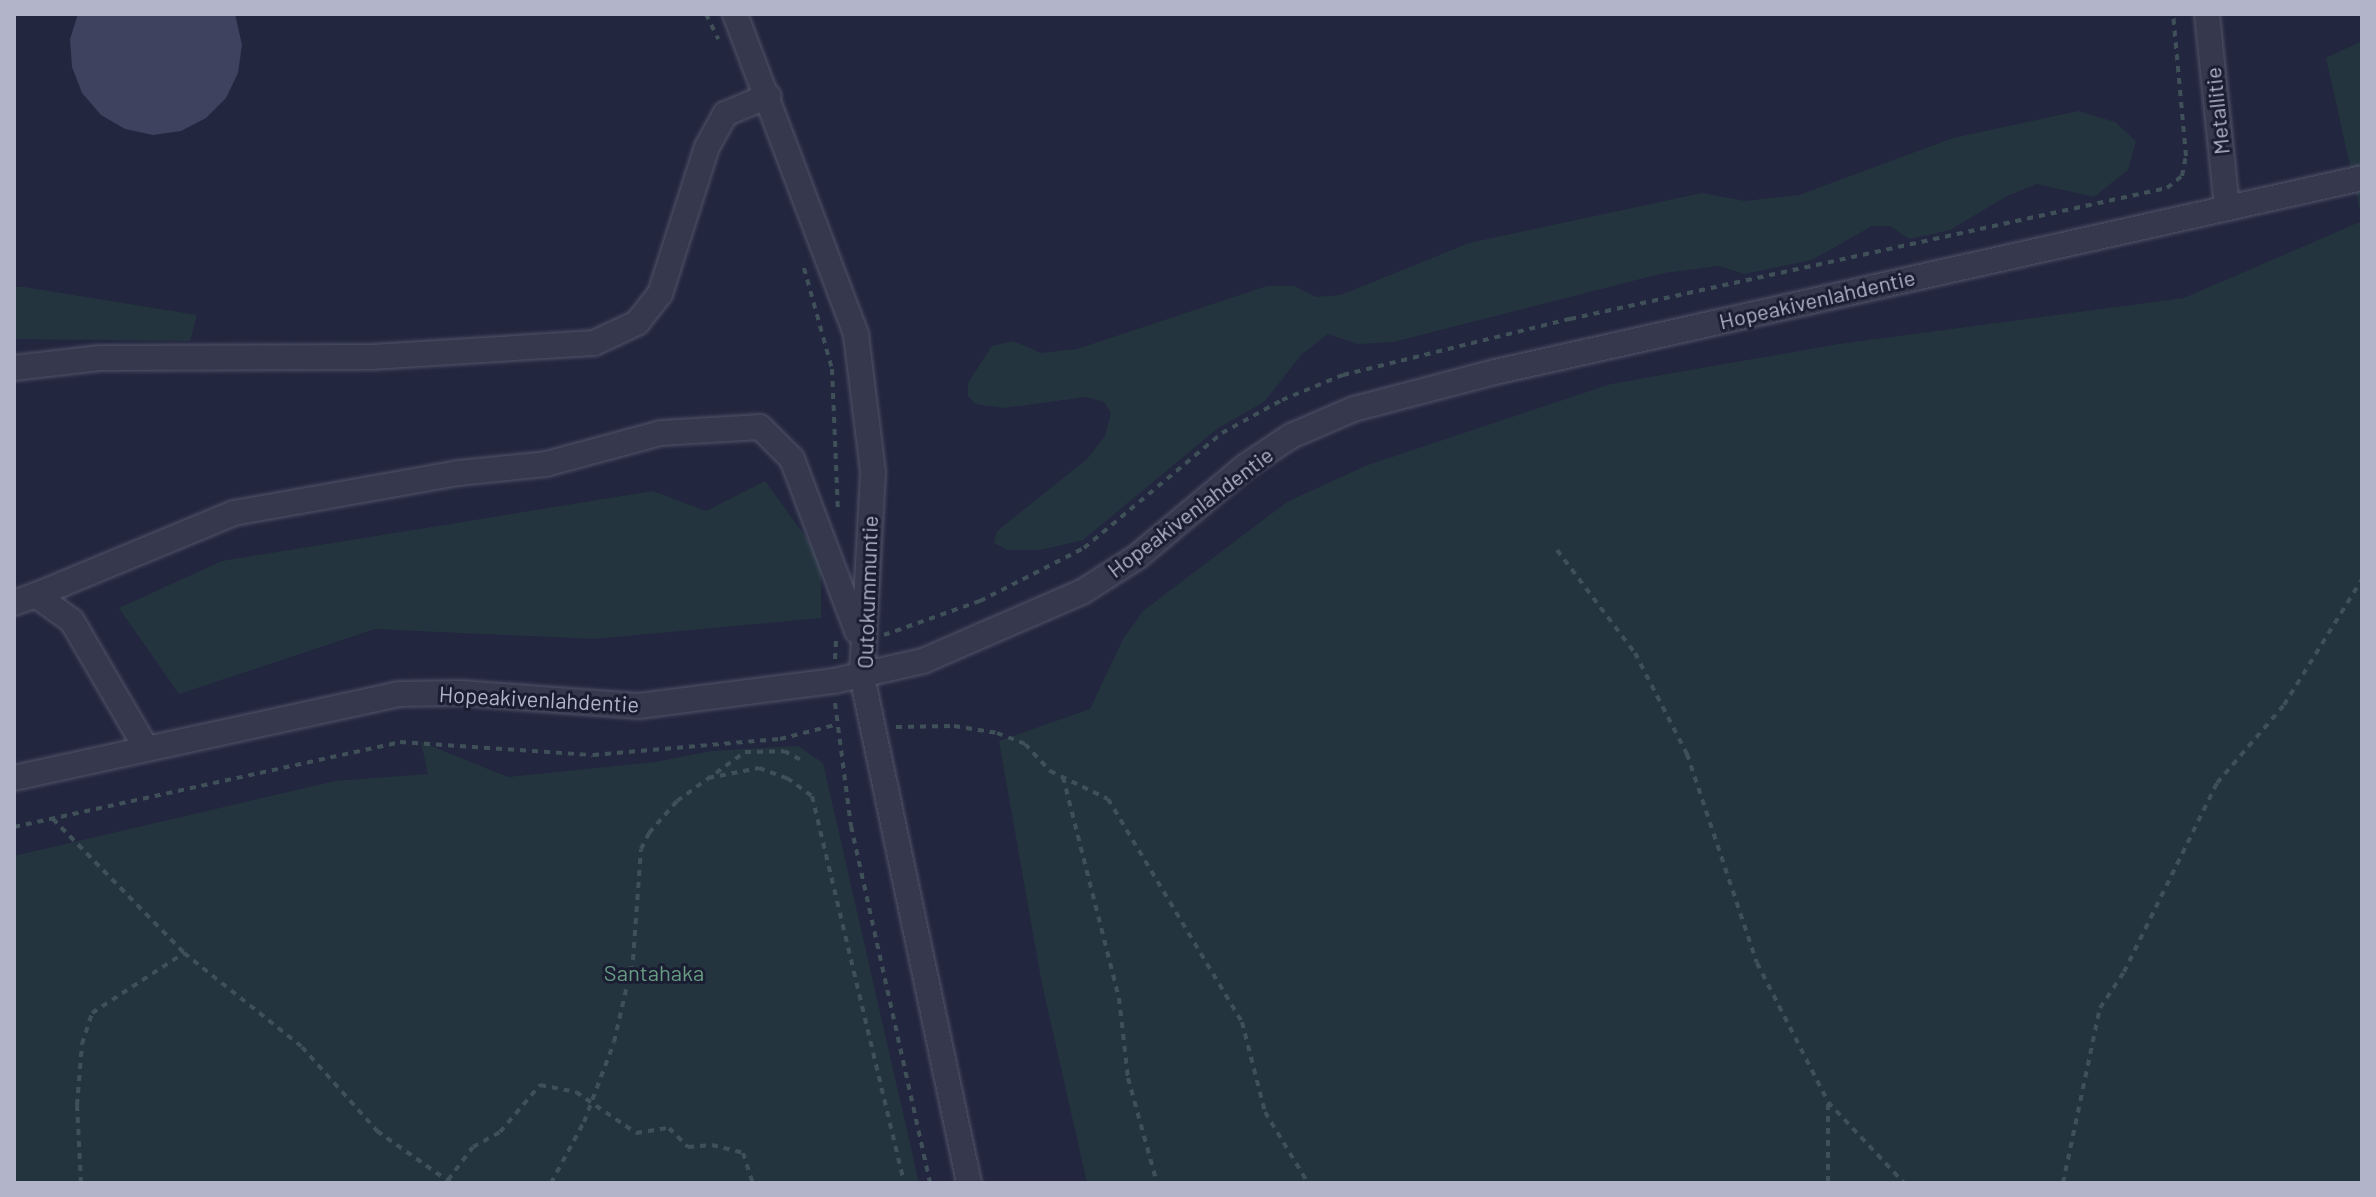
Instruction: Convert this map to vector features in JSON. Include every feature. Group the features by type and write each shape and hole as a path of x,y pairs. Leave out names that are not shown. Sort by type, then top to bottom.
{"street":[{"name":"Outokummuntie","path":"735,14 849,315 867,400 873,472 861,643 862,676 969,1183"},
{"name":"Metallitie","path":"2207,14 2227,207"},
{"path":"14,368 99,358 372,357 594,343 637,323 660,294 707,147 725,114 768,96"},
{"name":"Hopeakivenlahdentie","path":"14,778 398,694 461,693 639,706 834,681 923,661 1082,592 1137,557 1246,466 1291,436 1354,409 1495,372 2362,178"},
{"path":"25,599 234,513 458,473 546,464 661,433 760,427 792,459 861,643"},
{"path":"25,599 72,621 146,748"}],"path":[{"path":"706,14 725,54"},
{"path":"801,256 832,369 838,524"},
{"path":"1557,550 1635,653 1687,754 1757,963 1828,1102 1904,1183"},
{"path":"2063,1183 2100,1008 2124,972 2217,783 2284,705 2362,579"},
{"path":"836,631 835,725 851,826 930,1183"},
{"path":"872,723 997,733 1025,744 1063,777 1108,799 1242,1022 1265,1112 1308,1183"},
{"path":"14,827 400,742 593,755 780,739 835,725"},
{"path":"551,1183 592,1103 614,1042 633,960 641,849 661,818 706,779 745,752 784,751 803,761"},
{"path":"706,779 759,768 787,778 812,796 904,1183"},
{"path":"1063,777 1119,998 1128,1078 1157,1183"},
{"path":"53,818 184,953 302,1047 377,1131 450,1182 473,1147 500,1132 540,1085 576,1092 636,1133 669,1128 688,1147 712,1145 743,1153 753,1183"},
{"path":"81,1183 77,1105 82,1044 92,1013 184,953"},
{"path":"1828,1102 1828,1183"}],"green space":[{"path":"2362,41 2362,219 2326,58"},
{"path":"2078,111 2115,122 2136,141 2128,170 2094,197 2037,184 2007,196 1950,230 1909,239 1890,226 1872,226 1812,260 1744,274 1719,266 1664,273 1393,342 1358,344 1328,334 1301,355 1264,402 1218,428 1083,540 1040,550 1007,550 994,543 997,531 1087,459 1105,436 1111,413 1104,402 1086,397 1004,408 975,404 968,396 968,383 992,346 1013,341 1041,353 1077,349 1267,286 1294,286 1316,297 1341,295 1469,243 1702,193 1745,201 1799,195 1953,138"},
{"path":"2362,221 2362,1183 1087,1183 1041,979 999,741 1090,709 1123,639 1143,611 1287,502 1365,466 1611,384 1839,344 2184,298"},
{"path":"14,287 197,315 190,341 14,339"},
{"path":"765,481 821,558 821,618 594,639 375,629 179,694 119,608 222,561 653,491 706,511"},
{"name":"Santahaka","path":"421,742 508,777 655,762 711,751 798,746 823,763 919,1183 14,1183 14,856 335,781 428,774"}],"building":[{"path":"78,14 235,14 242,45 238,73 226,98 206,118 181,131 153,135 125,129 101,115 82,93 72,67 70,39"}]}
